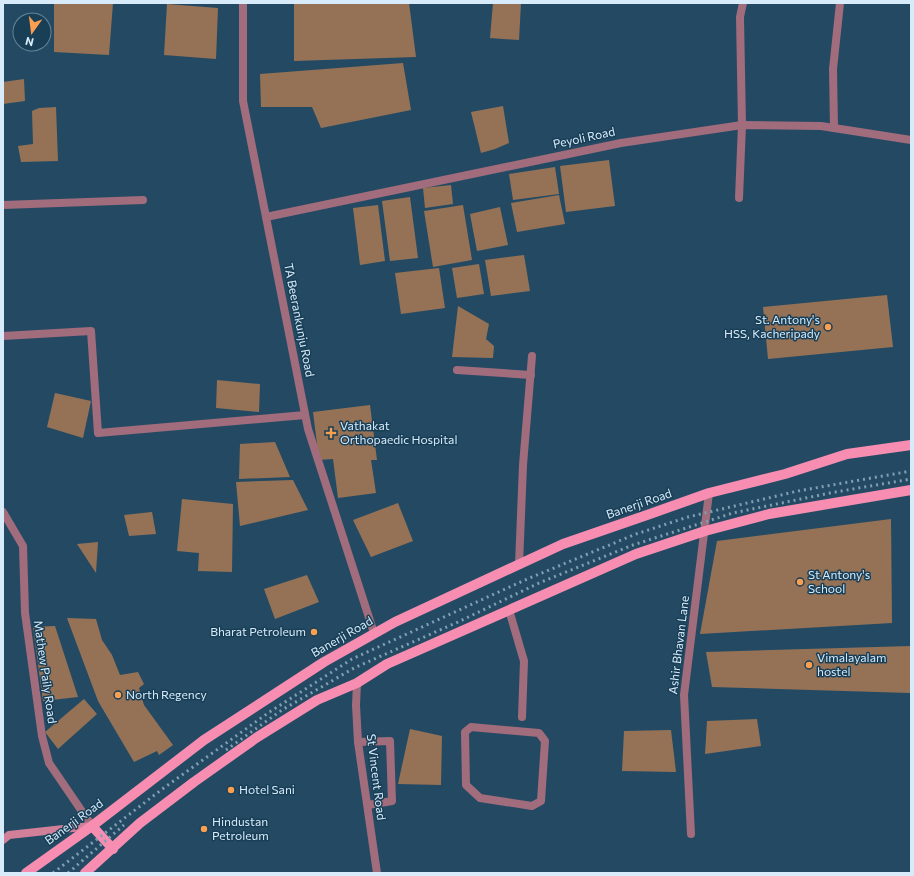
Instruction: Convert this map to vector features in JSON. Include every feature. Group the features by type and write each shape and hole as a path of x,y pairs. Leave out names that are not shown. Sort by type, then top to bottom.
{"main road":[{"name":"Banerji Road","path":"30,872 204,740 324,662 374,633 563,544 709,493 785,474 847,454 911,444"},
{"path":"85,873 140,823 188,786 256,738 317,700 358,683 387,664 636,554 706,531 769,514 911,490"},
{"path":"92,826 113,849"}],"street":[{"name":"TA Beerankunju Road","path":"243,3 244,101 305,415 310,437 374,633"},
{"path":"739,198 742,125 740,17 742,3"},
{"path":"834,128 833,69 840,3"},
{"name":"Peyoli Road","path":"266,216 621,143 742,125 821,126 911,140"},
{"path":"3,205 143,200"},
{"path":"3,336 91,331 98,433 305,415"},
{"path":"519,565 523,464 532,356"},
{"path":"457,370 531,375"},
{"path":"706,531 709,493"},
{"name":"Mathew Paily Road","path":"3,512 24,546 25,613 42,736 49,763 92,826"},
{"name":"Ashir Bhavan Lane","path":"691,834 684,695 706,531"},
{"path":"509,610 524,661 522,730"},
{"name":"St Vincent Road","path":"358,683 356,705 358,742 377,873"},
{"path":"471,726 522,730 539,733 545,741 541,802 532,806 480,798 466,785 465,732 471,726"},
{"path":"358,742 390,741 392,801 368,805"},
{"path":"3,840 10,835 92,826"}],"building":[{"path":"54,3 113,3 109,55 54,52"},
{"path":"294,3 409,3 416,57 294,61"},
{"path":"493,3 521,3 519,40 490,38"},
{"path":"167,4 218,8 216,59 164,55"},
{"path":"403,63 411,110 321,128 312,107 261,107 260,74"},
{"path":"24,79 25,101 3,104 3,82"},
{"path":"503,106 509,143 481,153 471,112"},
{"path":"56,107 58,161 21,162 18,146 33,144 32,111 39,108"},
{"path":"609,160 615,206 566,212 560,166"},
{"path":"555,167 559,194 513,200 509,174"},
{"path":"451,185 453,204 425,208 423,188"},
{"path":"559,195 565,224 517,232 511,203"},
{"path":"410,197 418,258 390,261 382,201"},
{"path":"378,205 385,261 360,265 353,208"},
{"path":"463,205 472,260 433,267 424,211"},
{"path":"500,207 508,245 477,251 470,214"},
{"path":"524,255 530,291 491,296 485,260"},
{"path":"479,264 484,294 457,298 452,268"},
{"path":"439,268 445,308 401,314 395,273"},
{"name":"St. Antony's HSS, Kacheripady","path":"887,295 893,347 768,359 763,307"},
{"path":"458,306 489,324 486,339 494,346 493,358 452,357"},
{"path":"217,380 260,384 259,412 216,408"},
{"path":"55,393 91,401 83,438 47,427"},
{"path":"370,405 377,460 371,460 376,493 338,498 333,459 319,460 313,412"},
{"path":"275,442 290,477 239,479 240,444"},
{"path":"293,480 308,510 240,526 236,482"},
{"path":"182,499 233,504 232,572 198,571 199,553 177,551"},
{"path":"398,503 413,541 371,557 353,520"},
{"path":"152,512 156,534 129,536 124,515"},
{"name":"St Antony's School","path":"891,519 892,623 700,634 717,541"},
{"path":"98,542 96,573 77,544"},
{"path":"307,575 319,602 275,619 264,589"},
{"name":"North Regency","path":"67,618 96,619 102,640 112,655 120,675 138,672 144,684 139,688 144,705 173,745 159,755 157,751 134,762 98,701"},
{"path":"55,626 78,697 43,701 33,627"},
{"name":"Vimalayalam hostel","path":"911,646 910,693 712,687 706,652"},
{"path":"84,699 97,714 58,749 45,732"},
{"path":"757,719 761,746 705,754 707,721"},
{"path":"410,729 442,736 441,785 398,784"},
{"path":"671,730 676,772 622,771 624,731"}],"railway":[{"path":"53,873 161,790 268,713 352,659 525,580 636,534 688,517 798,491 911,471"},
{"path":"226,750 282,710 354,668 458,622 539,583 633,545 733,513 830,493 911,479"},
{"path":"68,873 124,825"}],"place":[{"name":"St. Antony's HSS, Kacheripady","path":"828,327"},
{"name":"Vathakat Orthopaedic Hospital","path":"331,433"},
{"name":"St Antony's School","path":"800,582"},
{"name":"Bharat Petroleum","path":"314,632"},
{"name":"Vimalayalam hostel","path":"809,665"},
{"name":"North Regency","path":"118,695"},
{"name":"Hotel Sani","path":"231,790"},
{"name":"Hindustan Petroleum","path":"204,829"}]}
